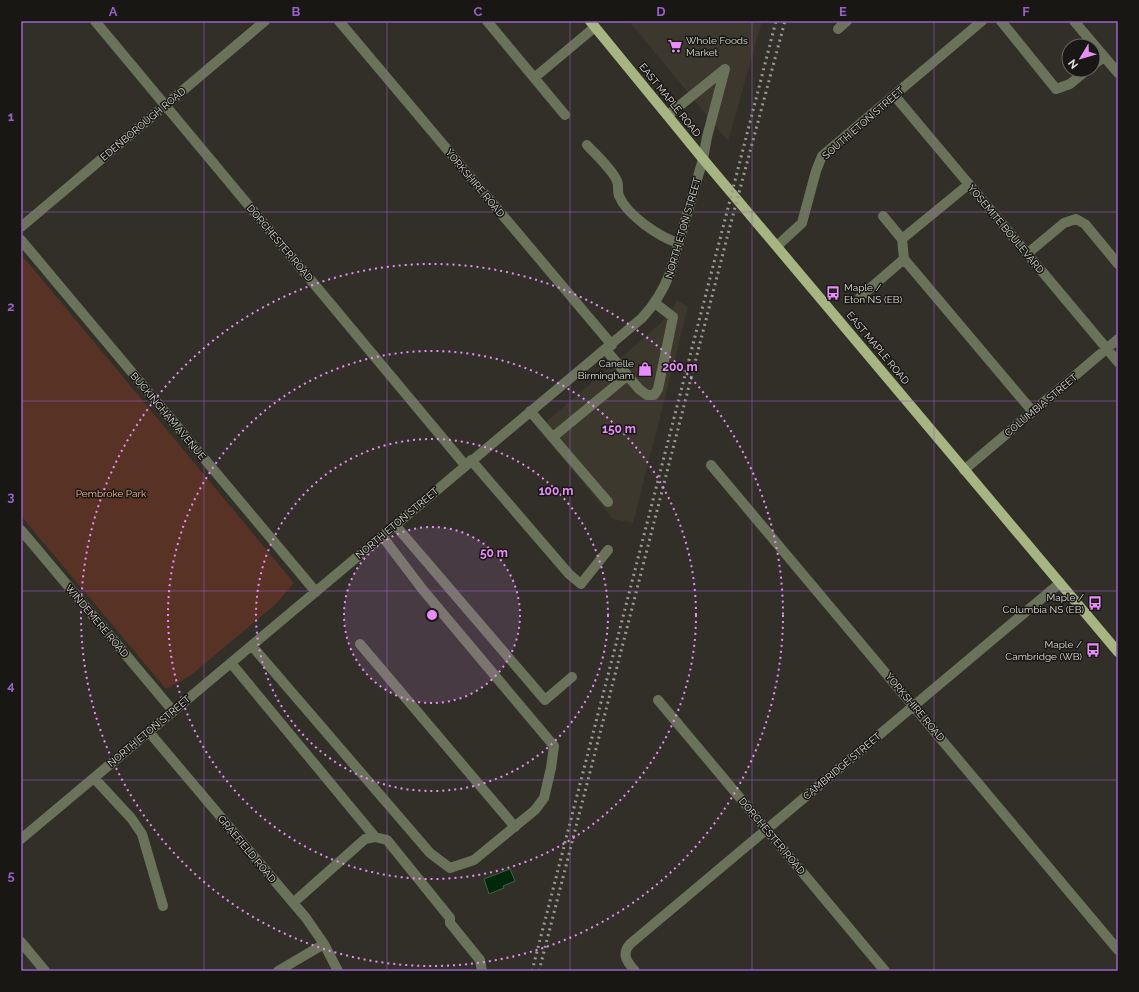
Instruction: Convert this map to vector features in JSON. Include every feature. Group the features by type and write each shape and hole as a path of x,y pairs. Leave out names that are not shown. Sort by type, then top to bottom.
{"main road":[{"name":"EAST MAPLE ROAD","path":"592,24 703,159 1118,652"}],"street":[{"name":"DORCHESTER ROAD","path":"95,21 468,463 569,574 581,584 608,550"},
{"name":"EDENBOROUGH ROAD","path":"21,227 265,21"},
{"name":"YORKSHIRE ROAD","path":"339,21 609,347 627,376 647,395 654,395 658,389 672,317 656,303"},
{"path":"486,21 566,115"},
{"path":"838,29 847,21"},
{"name":"SOUTH ETON STREET","path":"777,246 802,223 816,171 822,156 982,21"},
{"path":"1001,21 1056,89 1070,84 1077,78"},
{"path":"1074,21 1118,73"},
{"path":"534,78 592,24"},
{"name":"NORTH ETON STREET","path":"23,834 94,778 530,411 609,347 642,318 656,303 664,290 670,274 703,159 725,68 668,115"},
{"name":"YOSEMITE BOULEVARD","path":"894,95 1118,362"},
{"path":"587,145 617,181 619,196 636,217 652,230 668,240 679,243"},
{"path":"902,239 969,184"},
{"path":"883,216 902,239 904,259 1033,412"},
{"path":"1028,253 1064,223 1076,219 1085,224 1118,264"},
{"name":"BUCKINGHAM AVENUE","path":"21,240 316,592"},
{"path":"860,297 904,259"},
{"name":"COLUMBIA STREET","path":"964,470 1118,339"},
{"path":"553,438 627,376"},
{"path":"530,411 608,502"},
{"name":"YORKSHIRE ROAD","path":"711,465 1118,950"},
{"path":"395,525 545,700 572,677"},
{"name":"WINDEMERE ROAD","path":"21,530 173,711"},
{"path":"252,646 430,853 450,868 474,860 515,827 535,810 544,798 552,768 554,746 423,590 382,536"},
{"name":"CAMBRIDGE STREET","path":"635,971 626,961 626,950 630,944 1060,583"},
{"path":"360,644 515,827"},
{"path":"231,663 375,837"},
{"name":"DORCHESTER ROAD","path":"658,700 885,971"},
{"name":"GRAEFIELD ROAD","path":"149,732 293,903 324,944 338,971"},
{"path":"94,778 131,818 142,834 163,906"},
{"path":"293,903 365,839 375,837 387,840 450,918 450,923 480,960 482,971"},
{"path":"21,942 45,971"},
{"path":"278,971 324,944"}],"shaded area":[{"path":"629,21 762,21 728,141"},
{"path":"677,300 688,307 633,523 613,519 538,429 660,324 672,310"},
{"path":"510,869 515,881 503,886 504,888 489,894 484,879"}],"green space":[{"name":"Pembroke Park","path":"21,254 294,583 276,604 190,676 166,689 21,516"}],"railway":[{"path":"532,971 776,21"},
{"path":"539,971 729,230 785,21"}],"place":[{"name":"Whole Foods Market","path":"675,46"},
{"name":"Maple / Eton NS (EB)","path":"833,293"},
{"name":"Canelle Birmingham","path":"645,369"},
{"name":"Maple / Columbia NS (EB)","path":"1095,603"},
{"name":"Maple / Cambridge (WB)","path":"1093,650"}]}
